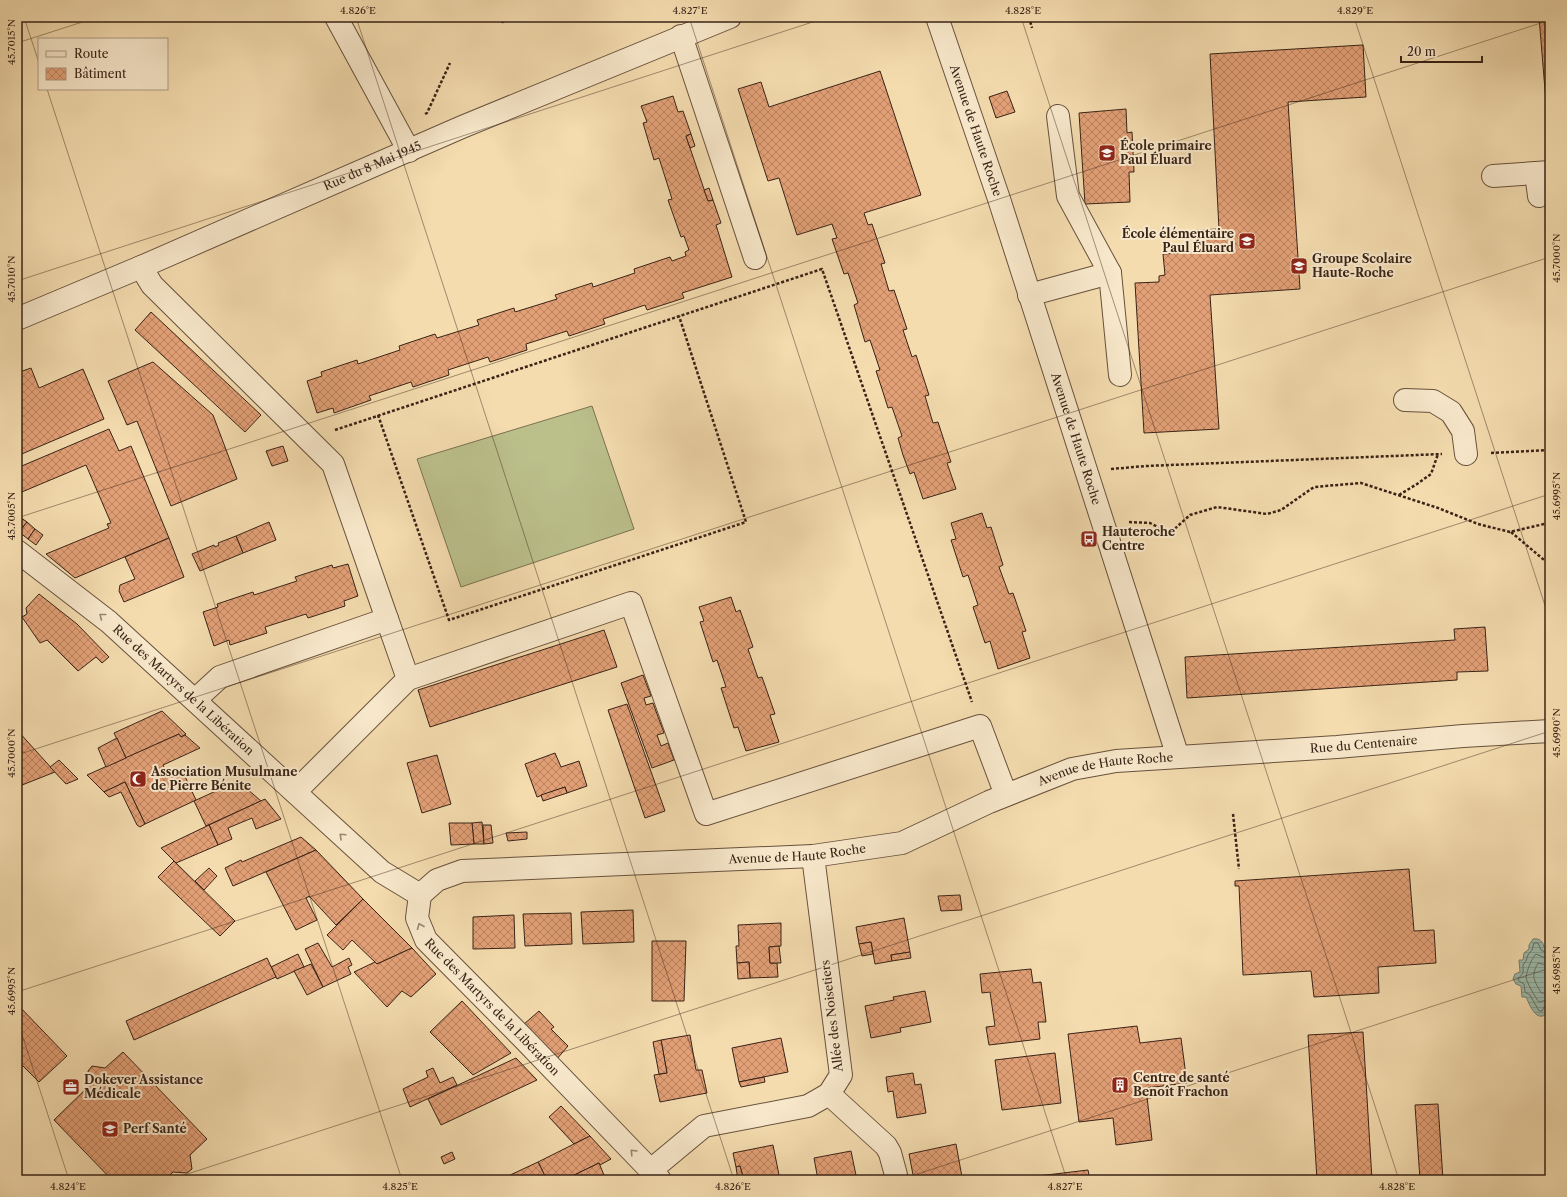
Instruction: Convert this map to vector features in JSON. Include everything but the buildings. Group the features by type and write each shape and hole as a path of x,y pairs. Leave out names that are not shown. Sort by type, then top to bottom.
{"street":[{"path":"336,17 410,151"},
{"name":"Rue du 8 Mai 1945","path":"17,319 681,36 730,17"},
{"name":"Avenue de Haute Roche","path":"420,895 437,880 462,871 813,856 902,843 989,802 1072,769 1116,761 1178,757 998,199 937,17"},
{"path":"681,36 755,258"},
{"path":"1058,116 1068,196 1110,273 1120,375"},
{"path":"1493,176 1543,173 1539,196"},
{"path":"141,267 152,285 333,464 408,678"},
{"path":"1029,295 1110,273"},
{"path":"1405,400 1433,401 1451,412 1462,431 1466,454"},
{"name":"Rue des Martyrs de la Libération","path":"17,551 109,622 382,872 420,895 417,918 426,940 655,1175"},
{"path":"295,792 408,678 631,602 706,814 980,726 1006,795"},
{"path":"195,700 220,677 387,619"},
{"name":"Rue du Centenaire","path":"1178,757 1550,731"},
{"name":"Allée des Noisetiers","path":"655,1175 704,1126 808,1106 829,1094 841,1075 813,856"},
{"path":"829,1094 886,1146 890,1153 896,1175"}],"path":[{"path":"1029,17 1032,28"},
{"path":"396,127 427,113 450,63"},
{"path":"312,444 338,428 822,269 980,726"},
{"path":"378,415 449,620 746,522 679,316"},
{"path":"1108,469 1146,466 1550,450"},
{"path":"1399,495 1430,474 1438,454"},
{"path":"1129,522 1150,523 1170,533 1190,515 1217,507 1267,514 1281,510 1314,487 1361,483 1399,495 1478,524 1510,532 1550,564"},
{"path":"1510,532 1544,524 1550,520"},
{"path":"1233,814 1239,869"}],"green space":[{"path":"592,406 634,529 461,587 417,459"}],"water":[{"path":"1533,939 1537,939 1542,942 1550,955 1550,1007 1545,1015 1541,1016 1535,1014 1526,997 1522,997 1521,986 1516,984 1513,979 1515,974 1520,972 1519,960 1523,960 1524,953 1529,949 1529,945"}],"place":[{"name":"École primaire Paul Éluard","path":"1107,153"},
{"name":"École élémentaire Paul Éluard","path":"1247,241"},
{"name":"Groupe Scolaire Haute-Roche","path":"1299,266"},
{"name":"Hauteroche Centre","path":"1089,539"},
{"name":"Association Musulmane de Pierre Bénite","path":"138,779"},
{"name":"Centre de santé Benoît Frachon","path":"1120,1085"},
{"name":"Dokever Assistance Médicale","path":"71,1087"},
{"name":"Perf Santé","path":"110,1129"}]}
